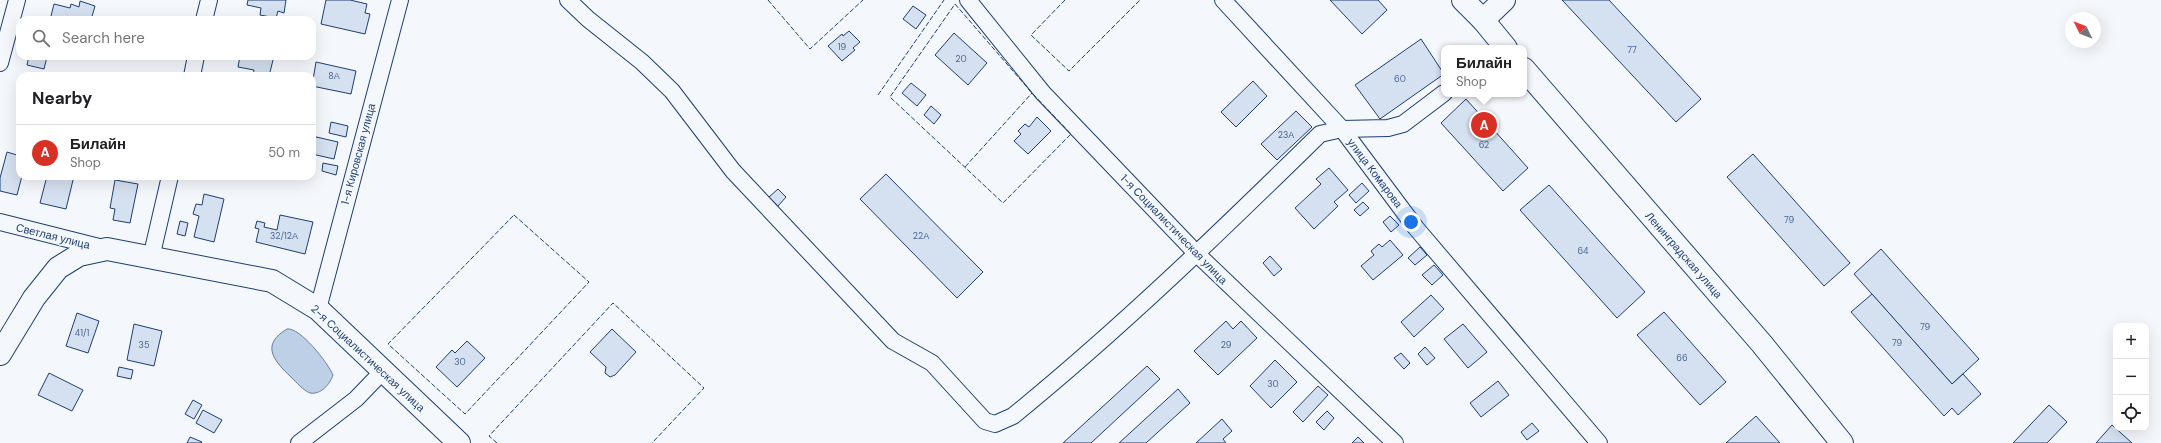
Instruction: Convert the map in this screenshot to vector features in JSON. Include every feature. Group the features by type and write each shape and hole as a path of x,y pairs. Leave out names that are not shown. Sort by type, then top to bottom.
{"street":[{"path":"0,63 17,0"},
{"path":"205,16 209,0"},
{"name":"1-я Кировская улица","path":"318,309 400,0"},
{"path":"568,0 588,19 642,62 672,91 734,171 893,341 932,363 985,421 995,424 1013,416 1197,254 1320,134 1342,129 1388,128 1403,124 1441,95"},
{"name":"1-я Социалистическая улица","path":"968,0 1043,93 1197,254 1395,443"},
{"name":"улица Комарова","path":"1223,0 1342,129 1416,228 1599,443"},
{"path":"1463,0 1483,20 1503,45"},
{"path":"1483,20 1504,0"},
{"path":"193,72 195,60"},
{"name":"Ленинградская улица","path":"1527,72 1762,344 1842,443"},
{"path":"151,258 169,180"},
{"name":"Светлая улица","path":"0,222 107,249"},
{"path":"0,354 34,298 58,268 79,255 107,249"},
{"name":"2-я Социалистическая улица","path":"107,249 272,281 318,309 459,443"},
{"path":"300,443 356,399 383,371"}],"water":[{"path":"287,329 293,330 306,340 320,355 330,369 333,375 332,378 321,391 310,393 305,390 279,365 275,359 272,353 274,341"}],"building":[{"path":"248,0 286,0 284,13 278,11 277,16 260,15 261,8 247,5"},
{"path":"326,0 350,0 367,4 365,13 370,14 365,34 321,24"},
{"path":"1330,0 1378,0 1387,10 1362,34"},
{"path":"1562,0 1609,0 1701,99 1676,122"},
{"path":"80,1 95,6 92,16 51,16 54,4 70,8 71,4 79,7"},
{"path":"913,6 926,15 916,29 903,19"},
{"path":"849,31 860,42 853,48 855,50 842,61 828,46 842,34 843,36"},
{"path":"954,33 987,63 968,85 935,55"},
{"path":"1421,39 1441,69 1441,76 1380,119 1355,85"},
{"path":"28,60 46,60 44,69 27,65"},
{"path":"239,60 273,60 270,72 254,72 254,70 238,67"},
{"path":"316,62 356,71 351,94 316,87 316,72 314,72"},
{"path":"1253,81 1267,96 1236,127 1221,112"},
{"path":"911,83 926,95 917,106 902,93"},
{"path":"1466,99 1528,168 1503,191 1441,123"},
{"path":"931,106 941,115 934,124 924,115"},
{"path":"1296,111 1312,127 1277,160 1261,144"},
{"path":"1037,117 1051,131 1028,154 1014,141 1021,134 1018,131 1025,124 1029,127"},
{"path":"331,122 348,126 346,137 329,133"},
{"path":"316,137 338,142 334,159 316,155"},
{"path":"7,152 16,155 16,180 21,180 17,195 0,191 0,178"},
{"path":"1753,154 1850,263 1824,286 1727,177"},
{"path":"323,163 338,166 336,175 322,171"},
{"path":"1329,168 1348,190 1334,202 1338,206 1314,229 1295,208 1321,184 1316,179"},
{"path":"886,174 983,272 957,298 860,199"},
{"path":"46,180 73,180 66,209 40,203"},
{"path":"115,180 138,184 130,223 113,220 115,209 110,208"},
{"path":"1362,183 1369,191 1356,203 1349,195"},
{"path":"1549,185 1645,292 1617,318 1520,210"},
{"path":"778,189 786,197 778,206 769,197"},
{"path":"204,194 224,199 214,242 194,237 199,216 193,214 196,204 202,205"},
{"path":"1363,202 1369,208 1360,216 1354,210"},
{"path":"280,215 313,222 305,254 256,242 259,229 255,228 257,221 265,223 264,227 277,230"},
{"path":"1390,216 1399,225 1391,232 1383,222"},
{"path":"180,221 188,223 185,236 177,234"},
{"path":"1390,240 1403,255 1373,280 1361,266 1374,255 1371,251 1379,244 1382,247"},
{"path":"1420,247 1427,255 1415,265 1408,258"},
{"path":"1881,249 1979,359 1952,384 1854,274"},
{"path":"1270,256 1282,269 1274,276 1263,263"},
{"path":"1434,265 1443,275 1432,285 1422,275"},
{"path":"1872,294 1952,384 1963,374 1981,394 1958,415 1952,408 1944,416 1851,312"},
{"path":"1431,295 1444,309 1414,337 1401,322"},
{"path":"1664,312 1726,382 1700,405 1637,335"},
{"path":"77,313 99,321 88,353 66,346"},
{"path":"1226,321 1233,329 1241,321 1257,338 1218,375 1194,351"},
{"path":"134,324 162,331 154,366 127,360"},
{"path":"1463,324 1487,352 1468,368 1444,339"},
{"path":"612,329 636,352 615,375 610,377 605,373 606,367 590,352"},
{"path":"467,341 485,358 457,387 436,367 452,350 455,353"},
{"path":"1425,347 1435,358 1427,365 1418,354"},
{"path":"1401,353 1410,363 1404,369 1394,358"},
{"path":"1275,360 1297,382 1271,408 1250,386"},
{"path":"1147,366 1160,379 1091,443 1063,443"},
{"path":"119,367 133,370 131,379 117,376"},
{"path":"49,373 83,390 72,411 38,395"},
{"path":"1498,381 1509,395 1481,417 1470,403"},
{"path":"1318,386 1328,395 1303,422 1293,412"},
{"path":"1178,389 1190,403 1146,443 1119,443"},
{"path":"193,400 202,405 194,419 185,414"},
{"path":"2049,405 2067,422 2047,443 2013,443"},
{"path":"203,410 222,420 214,433 196,423"},
{"path":"1327,411 1334,418 1324,430 1316,422"},
{"path":"1756,416 1780,443 1726,443"},
{"path":"1222,419 1232,431 1223,439 1226,443 1196,443"},
{"path":"1532,423 1539,431 1527,440 1521,432"},
{"path":"2112,425 2113,431 2119,431 2132,443 2096,443"},
{"path":"190,437 202,442 187,443"},
{"path":"1358,437 1364,443 1352,443"}],"fence":[{"path":"768,0 810,49 863,0"},
{"path":"878,95 944,0"},
{"path":"1065,0 1031,35 1069,71 1140,0"},
{"path":"955,4 1032,93 1071,134 1003,203 890,97 955,4"},
{"path":"965,167 1032,93"},
{"path":"514,215 589,282 465,414 388,344 514,215"},
{"path":"497,443 489,436 613,303 704,388 652,443"}],"place":[{"name":"Билайн","path":"1484,125"}]}
